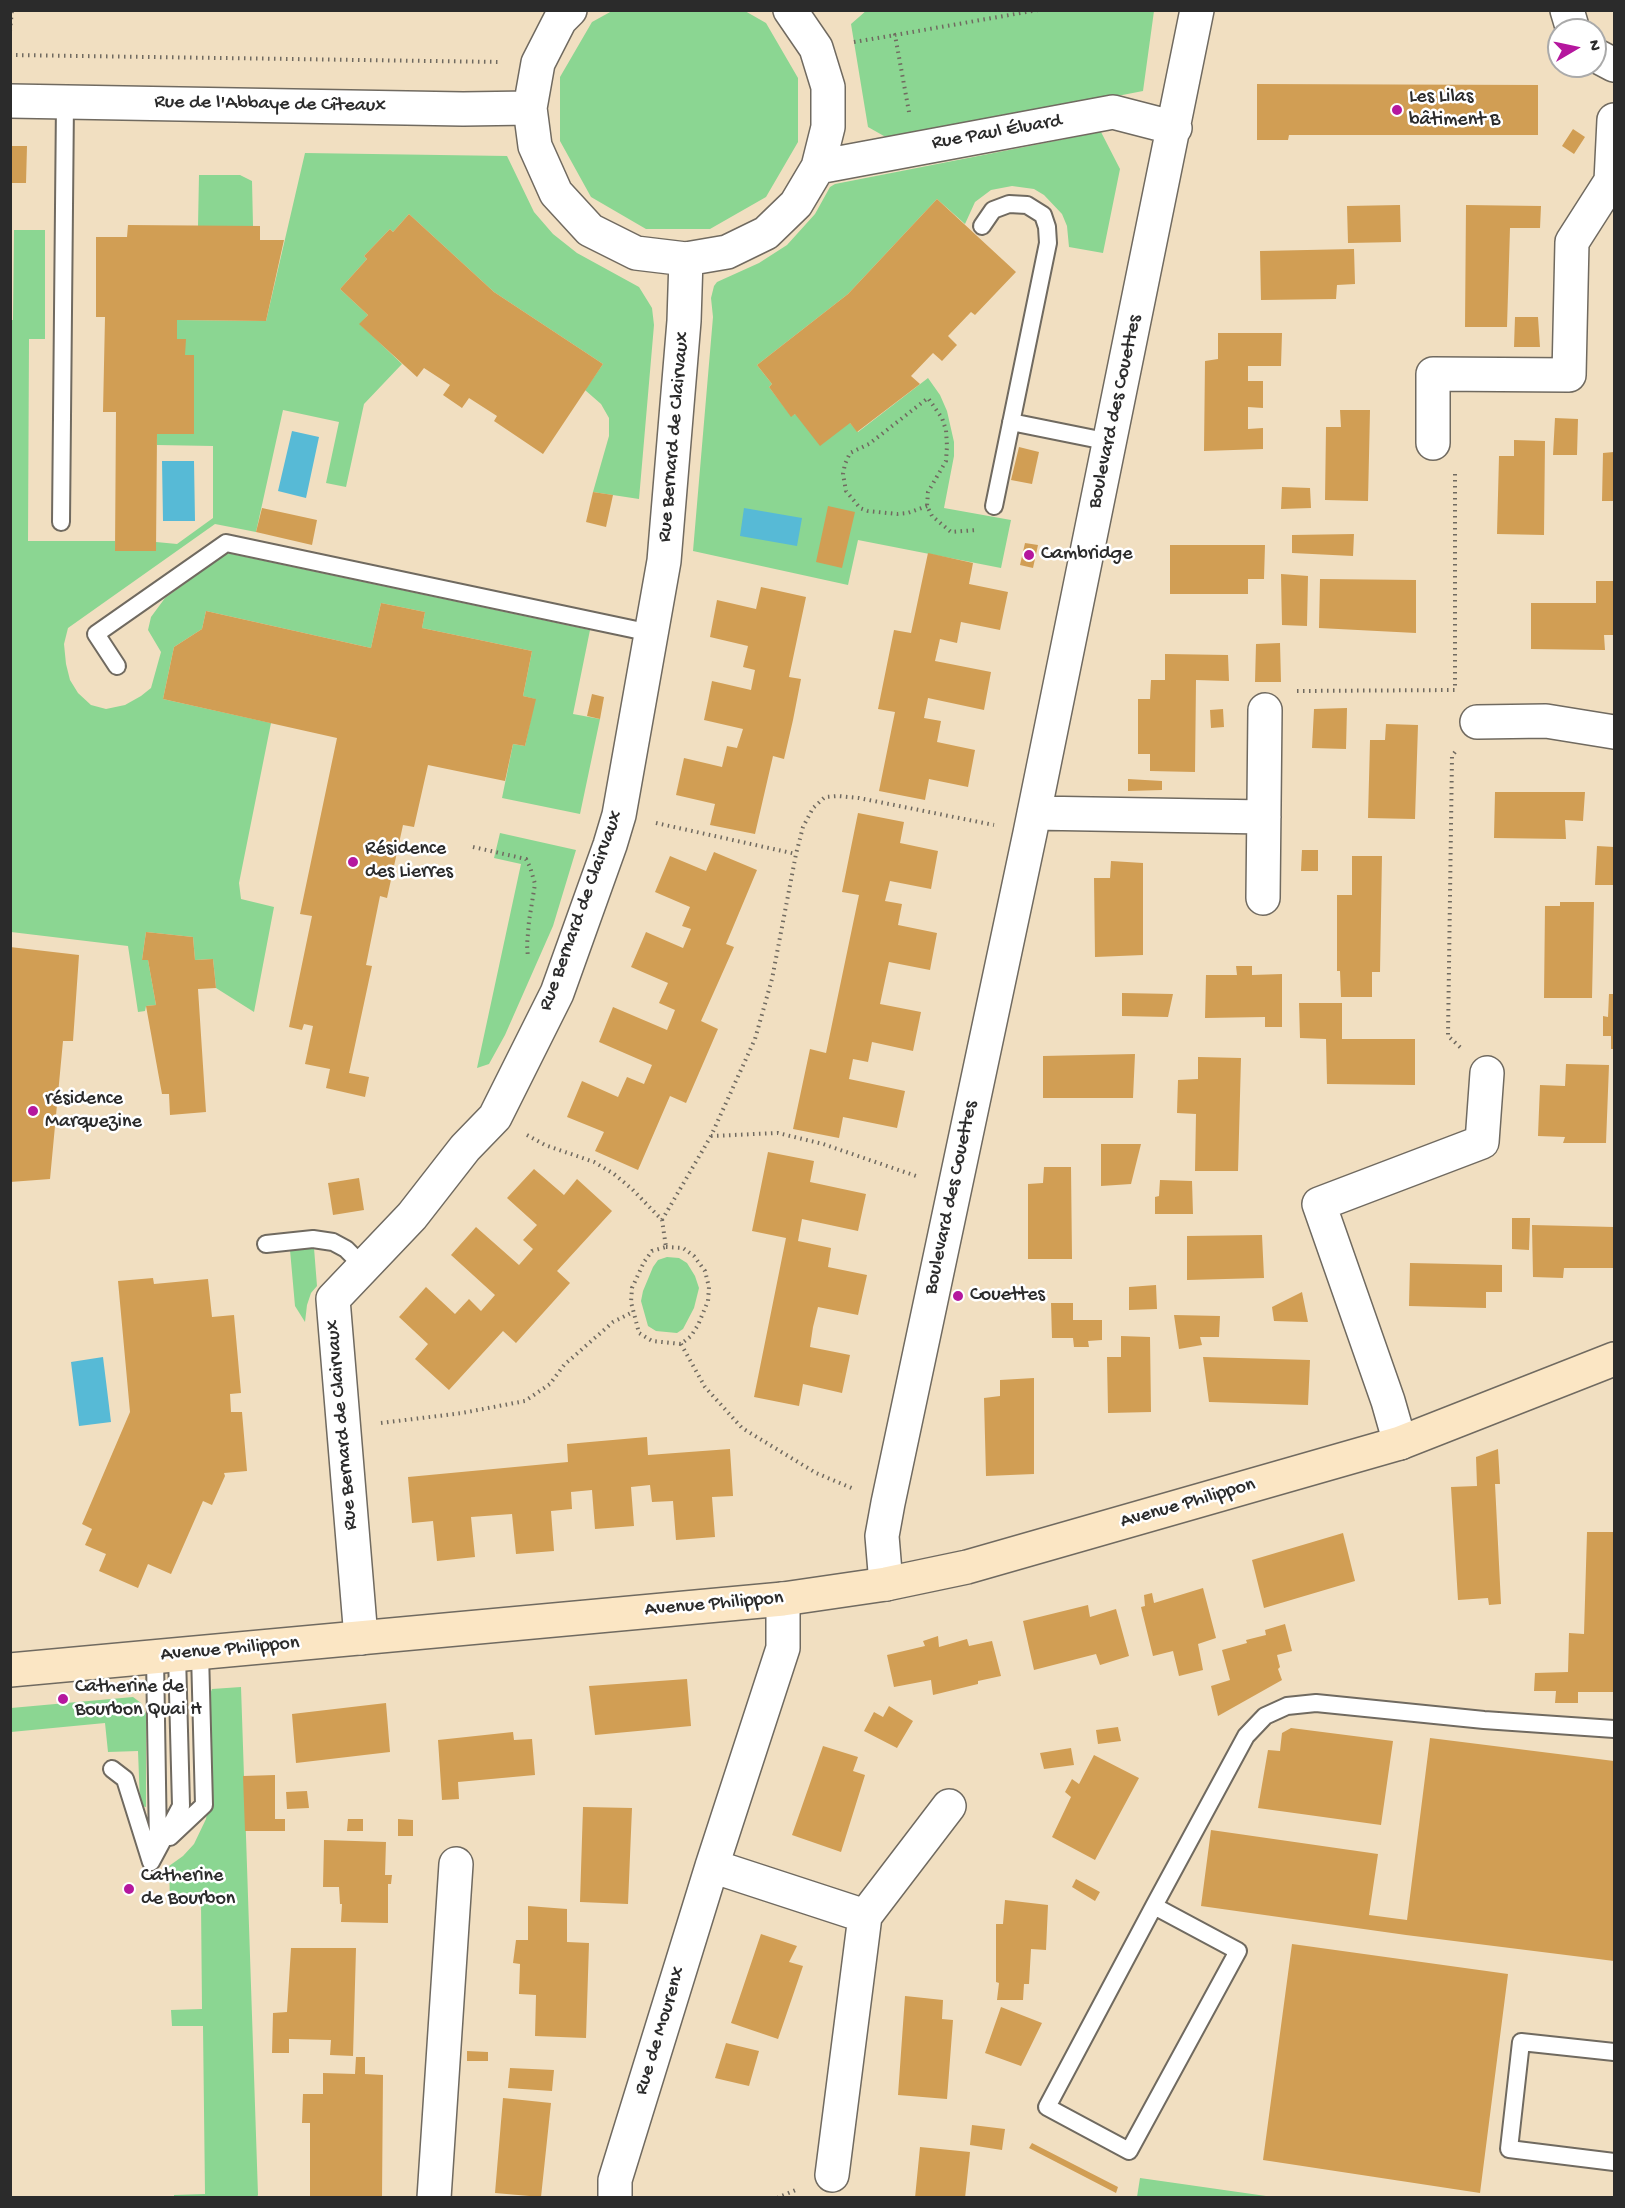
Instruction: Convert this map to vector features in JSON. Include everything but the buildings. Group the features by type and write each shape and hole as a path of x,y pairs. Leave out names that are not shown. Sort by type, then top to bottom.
{"street":[{"path":"570,10 560,20 538,63 530,108 535,146 556,193 590,230 636,253 686,260 727,252 766,233 796,204 818,167 828,128 828,87 816,48 797,12"},
{"name":"Boulevard des Couettes","path":"886,1584 882,1536 888,1503 1032,823 1175,128 1197,10"},
{"name":"Rue de l'Abbaye de Cîteaux","path":"10,101 463,109 530,108"},
{"name":"Rue Paul Éluard","path":"818,167 1113,112 1175,128"},
{"path":"1433,443 1433,374 1569,375 1572,242 1611,181 1614,120"},
{"name":"Rue Bernard de Clairvaux","path":"361,1638 333,1299 412,1216 465,1148 495,1117 557,993 610,845 619,815 664,561 684,321 686,260"},
{"path":"1263,898 1265,710"},
{"path":"1477,722 1546,721 1614,732"},
{"path":"1032,823 1264,818"},
{"path":"1400,1443 1388,1401 1319,1204 1482,1142 1487,1073"},
{"name":"Avenue Philippon","path":"10,1670 783,1599 886,1584 967,1567 1400,1443 1614,1359"},
{"name":"Rue de Mourenx","path":"615,2198 615,2180 712,1866 783,1648 783,1599"},
{"path":"832,2175 865,1916 949,1806"},
{"path":"434,2198 456,1864"},
{"path":"712,1866 865,1916"}],"lane":[{"path":"61,522 64,102"},
{"path":"981,226 993,210 1017,203 1035,209 1043,216 1047,227 1048,243 994,506"},
{"path":"1011,422 1110,442"},
{"path":"117,666 96,634 226,543 651,633"},
{"path":"266,1244 313,1239 333,1242 346,1249 364,1267"},
{"path":"158,1848 177,1655"},
{"path":"112,1769 125,1779 151,1862 181,1806 177,1655"},
{"path":"158,1848 204,1805 177,1655"},
{"path":"1154,1906 1238,1951 1129,2151 1047,2107 1154,1906 1246,1736 1265,1716 1287,1706 1316,1703 1484,1720 1614,1729"},
{"path":"1614,2052 1521,2042 1509,2149 1614,2162"}],"path":[{"path":"10,31 12,10"},
{"path":"916,148 895,35 1038,10"},
{"path":"10,55 538,63"},
{"path":"927,506 908,513 897,514 860,508 846,491 843,474 844,464 850,453 869,444 928,398 942,418 946,430 947,446 946,461 928,492 927,506 932,516 951,532 959,533 977,530 985,525 994,506"},
{"path":"1433,443 1455,466 1455,690 1477,722 1452,756 1448,1036 1487,1073"},
{"path":"1265,710 1283,691 1455,690"},
{"path":"662,1221 711,1136 755,1039 772,979 796,854 803,827 813,808 825,797 832,796 1032,823"},
{"path":"619,815 796,854"},
{"path":"473,847 526,859 535,884 527,945 529,962 557,993"},
{"path":"495,1117 545,1145 594,1162 632,1189 662,1221 666,1246"},
{"path":"711,1136 778,1132 823,1144 954,1189"},
{"path":"666,1246 683,1248 694,1256 705,1271 709,1287 708,1301 698,1325 691,1336 681,1344 652,1341 639,1333 633,1312 632,1288 644,1262 652,1251 666,1246"},
{"path":"343,1430 366,1424 451,1415 525,1401 550,1384 564,1365 613,1322 633,1312"},
{"path":"681,1344 705,1387 742,1428 816,1473 888,1503"}],"green space":[{"path":"867,10 1154,11 1143,91 891,140 868,127 851,24"},
{"path":"612,11 745,11 766,23 798,78 798,142 766,197 710,229 646,229 591,197 560,141 560,77 592,22"},
{"path":"1101,132 1120,169 1103,253 1069,247 1067,226 1062,214 1044,195 1034,189 1012,186 991,190 975,202 965,224 937,199 848,294 757,365 772,384 769,387 791,416 795,414 850,423 858,432 928,378 940,395 947,411 954,442 954,456 944,508 1011,520 1001,568 858,540 848,585 693,551 713,317 711,298 717,282 759,263 787,245 815,214 830,187 835,184"},
{"path":"305,153 507,156 534,212 553,234 577,253 639,287 652,308 654,325 639,499 593,492 609,436 609,418 601,404 585,390 603,364 494,292 409,214 393,232 390,229 364,256 367,259 340,289 368,315 360,324 402,364 364,404 346,487 326,483 339,422 283,410 256,532 215,524 68,628 64,644 70,680 78,693 91,705 106,709 125,705 151,688 161,652 148,630 151,617 165,598 227,553 590,630 573,714 600,719 580,814 502,798 513,744 525,746 535,699 523,696 532,651 422,628 425,612 381,603 371,648 206,611 202,629 174,647 163,699 271,723 239,883 241,899 274,907 254,1012 216,988 213,959 195,960 193,937 146,932 142,960 148,960 156,1005 146,1006 145,1011 138,1012 128,946 11,932 10,320 13,320 14,230 45,230 45,339 29,339 28,541 115,541 115,551 156,551 156,542 177,544 213,518 213,446 157,445 157,434 194,434 194,356 185,355 185,339 177,339 177,320 266,321"},
{"path":"199,175 240,175 252,181 253,226 198,226"},
{"path":"500,833 576,850 553,926 505,1035 489,1064 477,1068 521,864 494,858"},
{"path":"314,1248 317,1286 311,1293 307,1305 305,1322 295,1306 290,1250"},
{"path":"667,1257 679,1258 687,1263 699,1288 694,1308 683,1329 677,1333 656,1331 648,1326 641,1301 653,1267 658,1260"},
{"path":"241,1687 258,2195 257,2197 174,2197 174,2195 205,2194 203,2026 172,2026 171,2010 202,2009 201,1903 170,1903 169,1866 194,1844 206,1819 208,1808 207,1700 212,1689"},
{"path":"133,1697 141,1703 146,1714 146,1807 141,1806 140,1803 138,1751 108,1752 105,1723 11,1732 11,1708"},
{"path":"1140,2178 1273,2197 1137,2197"}],"water":[{"path":"292,431 319,437 306,498 278,491"},
{"path":"162,461 194,461 195,521 163,521"},
{"path":"744,508 802,518 797,546 740,536"},
{"path":"103,1357 111,1422 79,1426 71,1362"}],"place":[{"name":"Les Lilas bâtiment B","path":"1397,110"},
{"name":"Cambridge","path":"1029,555"},
{"name":"Résidence des Lierres","path":"353,862"},
{"name":"résidence Marquezine","path":"33,1111"},
{"name":"Couettes","path":"958,1296"},
{"name":"Catherine de Bourbon Quai H","path":"63,1699"},
{"name":"Catherine de Bourbon","path":"129,1889"}]}
